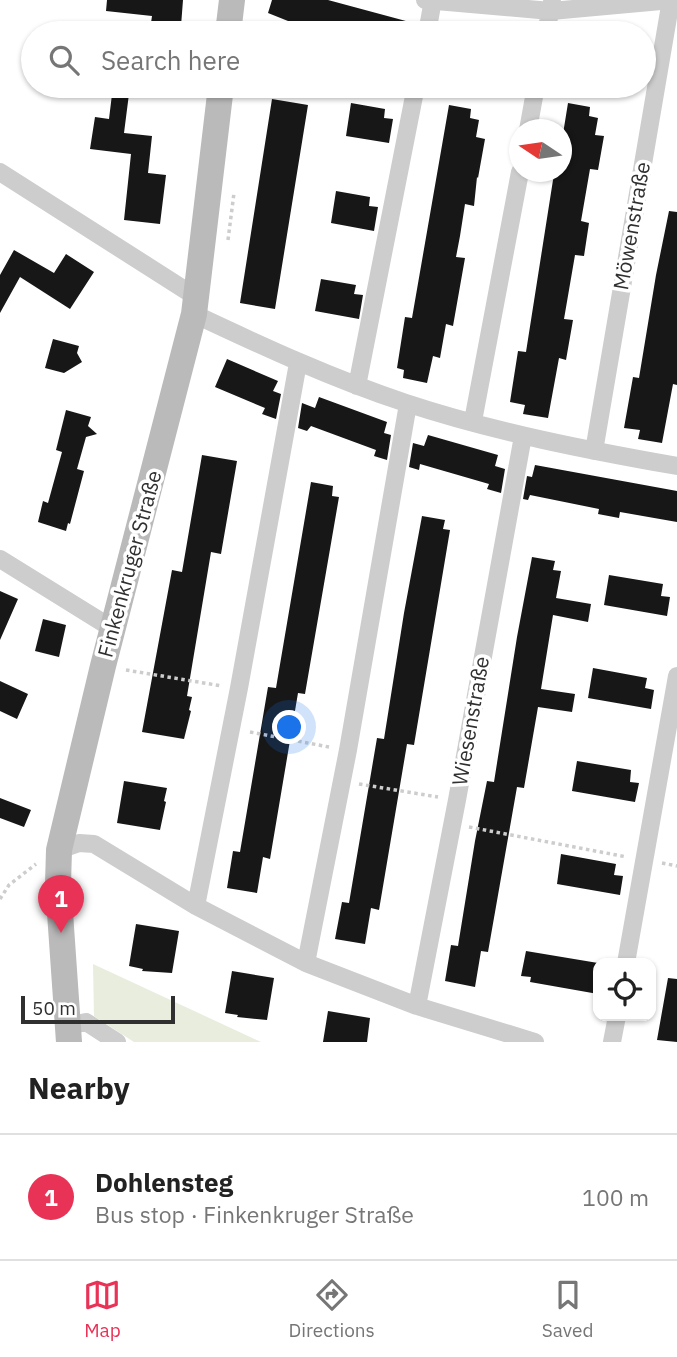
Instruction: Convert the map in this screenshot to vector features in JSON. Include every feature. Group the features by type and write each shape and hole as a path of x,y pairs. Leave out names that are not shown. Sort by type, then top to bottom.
{"street":[{"path":"229,21 232,0"},
{"path":"428,21 430,1 551,6 671,0"},
{"name":"Möwenstraße","path":"656,88 671,0"},
{"name":"Finkenkruger Straße","path":"69,1034 58,884 59,850 195,306 221,98"},
{"path":"357,386 414,98"},
{"path":"530,119 534,98"},
{"name":"Möwenstraße","path":"594,451 654,98"},
{"path":"0,172 195,306 298,363 408,404 523,436 677,466"},
{"path":"473,421 518,182"},
{"path":"196,906 298,363"},
{"path":"306,963 348,750 408,404"},
{"name":"Wiesenstraße","path":"417,1006 523,436"},
{"path":"0,559 113,629"},
{"path":"627,958 677,676"},
{"path":"59,850 79,843 94,844 196,906 306,963 417,1006 535,1042"},
{"path":"612,1042 616,1021"},
{"path":"69,1034 86,1022 117,1042"}],"path":[{"path":"103,666 239,688"},
{"path":"230,729 348,750"},
{"path":"342,782 457,800"},
{"path":"452,823 644,860"},
{"path":"0,899 9,885 38,862 59,850"}],"shaded area":[{"path":"93,964 261,1042 134,1042 94,1016"}],"building":[{"path":"107,0 183,0 181,21 151,21 152,16 106,11"},
{"path":"272,0 328,0 406,21 288,21 268,13"},
{"path":"112,98 128,98 124,133 152,136 148,173 166,175 160,224 124,220 131,154 90,149 95,117 109,119"},
{"path":"272,99 308,105 275,309 240,303"},
{"path":"351,103 385,109 384,118 393,119 389,143 346,136"},
{"path":"568,103 590,107 589,116 598,118 595,135 604,136 598,170 590,169 581,221 589,223 584,256 575,255 564,319 573,320 566,360 559,358 548,418 523,414 525,405 510,402 518,351 526,352 553,182 572,182 572,119 565,119"},
{"path":"449,105 471,109 470,118 479,120 476,137 485,139 474,206 465,204 456,257 465,258 453,326 446,324 440,358 433,356 427,383 403,378 404,370 397,368 405,317 412,318"},
{"path":"336,191 370,197 369,206 378,207 374,231 331,223"},
{"path":"669,211 677,212 677,385 673,384 662,443 638,439 640,430 624,428 633,377 639,378"},
{"path":"14,250 54,273 66,254 94,272 70,309 20,277 0,313 0,275"},
{"path":"321,279 356,285 354,294 363,295 359,319 315,311"},
{"path":"53,339 79,346 77,353 82,362 64,373 45,368"},
{"path":"227,359 278,381 273,391 281,394 276,419 262,414 265,408 215,387"},
{"path":"319,397 387,422 384,433 391,435 387,460 374,456 376,450 311,426 307,431 298,428 302,403 315,408"},
{"path":"66,410 91,417 88,426 97,434 86,437 77,469 84,471 66,531 38,522 43,501 48,503 62,452 56,450"},
{"path":"428,435 498,455 495,466 505,469 501,493 487,489 489,484 420,464 419,470 409,467 413,443 424,446"},
{"path":"202,455 237,461 221,554 211,552 187,696 192,697 184,739 142,732 172,570 182,572"},
{"path":"535,465 677,491 677,522 620,512 619,518 598,514 599,509 530,495 528,500 523,499 527,476 532,477"},
{"path":"311,482 333,486 332,496 339,497 305,694 298,693 270,859 263,857 257,893 227,888 233,851 240,852 268,687 276,688"},
{"path":"422,516 445,520 443,529 450,530 414,745 407,744 379,910 371,908 365,944 335,939 342,902 349,903 377,738 384,739"},
{"path":"532,557 555,561 553,570 561,571 556,598 591,604 588,622 553,615 541,689 575,694 572,712 538,707 524,788 517,787 488,952 481,951 475,987 445,981 451,945 458,946 487,781 494,782"},
{"path":"609,575 663,584 661,596 670,597 667,616 604,605"},
{"path":"0,591 18,599 0,640"},
{"path":"43,619 66,625 59,657 35,651"},
{"path":"593,668 647,678 645,688 654,690 651,709 588,698"},
{"path":"0,681 28,694 17,719 0,711"},
{"path":"577,761 631,770 630,782 639,783 635,802 572,791"},
{"path":"124,781 167,788 160,830 117,823"},
{"path":"0,798 31,810 24,827 0,818"},
{"path":"561,854 616,864 614,875 623,876 620,895 557,884"},
{"path":"136,924 179,931 172,973 142,971 143,969 129,966"},
{"path":"526,951 593,962 593,993 530,982 531,977 521,976"},
{"path":"232,971 274,978 267,1020 225,1013"},
{"path":"668,978 677,979 677,1042 657,1040"},
{"path":"328,1011 370,1018 367,1042 323,1042"}],"place":[{"name":"Dohlensteg","path":"61,933"}]}
